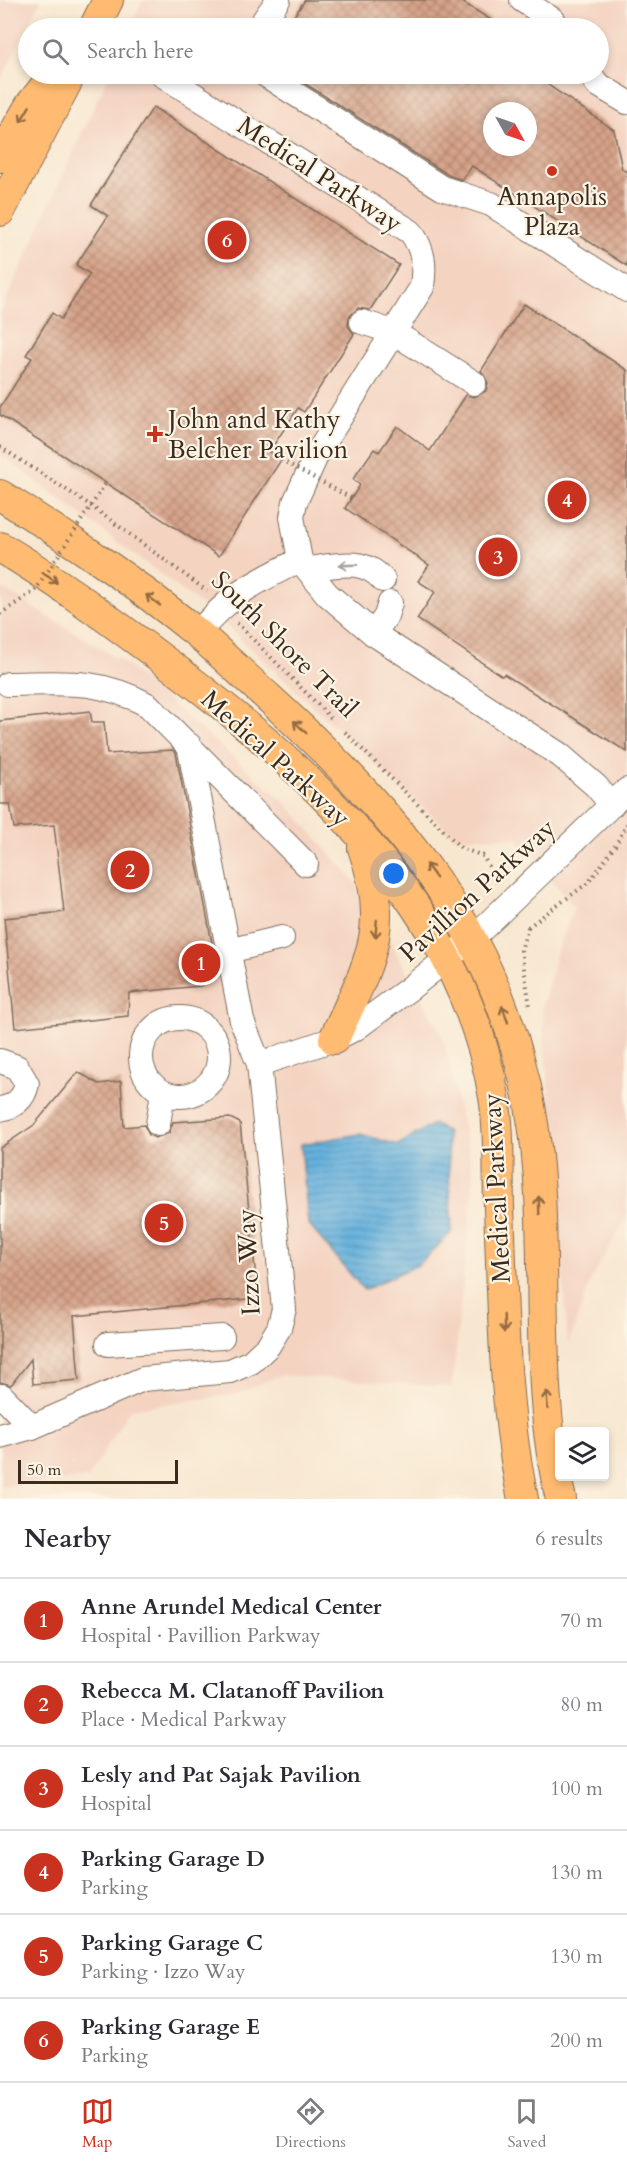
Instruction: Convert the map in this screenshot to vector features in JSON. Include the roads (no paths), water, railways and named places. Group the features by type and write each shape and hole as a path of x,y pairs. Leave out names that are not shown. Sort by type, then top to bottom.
{"main road":[{"path":"99,18 108,0"},
{"path":"0,157 31,104 47,84"},
{"path":"0,211 66,84"},
{"name":"Medical Parkway","path":"0,495 123,576 198,634 364,790 402,832 436,878 473,938 496,989 516,1048 530,1107 538,1173 547,1410 561,1499"},
{"name":"Medical Parkway","path":"0,547 39,570 179,671 310,782 400,882 448,959 477,1029 494,1098 506,1375 523,1499"},
{"path":"334,1039 361,981 376,935 377,892 357,832"}],"street":[{"path":"265,18 278,0"},
{"path":"522,0 550,18"},
{"name":"Medical Parkway","path":"177,84 411,232 421,247 425,266 422,287 317,454 295,502 292,517 304,565 327,594 374,634 560,755 596,786 619,797"},
{"path":"280,84 442,188 491,204 627,290"},
{"path":"597,84 627,102"},
{"path":"362,322 393,332 474,383"},
{"path":"198,634 221,606 244,588 304,565 362,565 375,569 383,580"},
{"path":"374,634 386,616 390,603"},
{"path":"8,684 84,682 116,690 148,705 306,864"},
{"name":"Izzo Way","path":"0,1436 32,1427 143,1379 230,1371 251,1362 268,1346 279,1328 284,1309 259,1064 242,1021 189,745"},
{"name":"Pavillion Parkway","path":"259,1064 334,1039 356,1028 473,938 619,797"},
{"path":"228,951 282,938"},
{"path":"184,1018 200,1023 210,1032 219,1053 215,1076 198,1092 177,1097 163,1093 149,1082 141,1062 145,1039 160,1023 184,1018"},
{"path":"219,1053 259,1064"},
{"path":"0,1061 17,1066 27,1084 25,1093 17,1103 0,1108"},
{"path":"158,1124 163,1093"},
{"path":"108,1344 222,1337"},
{"path":"181,1339 184,1376"},
{"path":"2,1396 32,1427"}],"water":[{"path":"433,1124 447,1132 452,1232 419,1264 364,1290 308,1224 301,1144 360,1134 398,1145"}],"place":[{"name":"Annapolis Plaza","path":"552,171"},
{"name":"Parking Garage E","path":"227,240"},
{"name":"John and Kathy Belcher Pavilion","path":"155,434"},
{"name":"Parking Garage D","path":"567,500"},
{"name":"Lesly and Pat Sajak Pavilion","path":"498,557"},
{"name":"Rebecca M. Clatanoff Pavilion","path":"130,870"},
{"name":"Anne Arundel Medical Center","path":"201,963"},
{"name":"Parking Garage C","path":"164,1223"}]}
